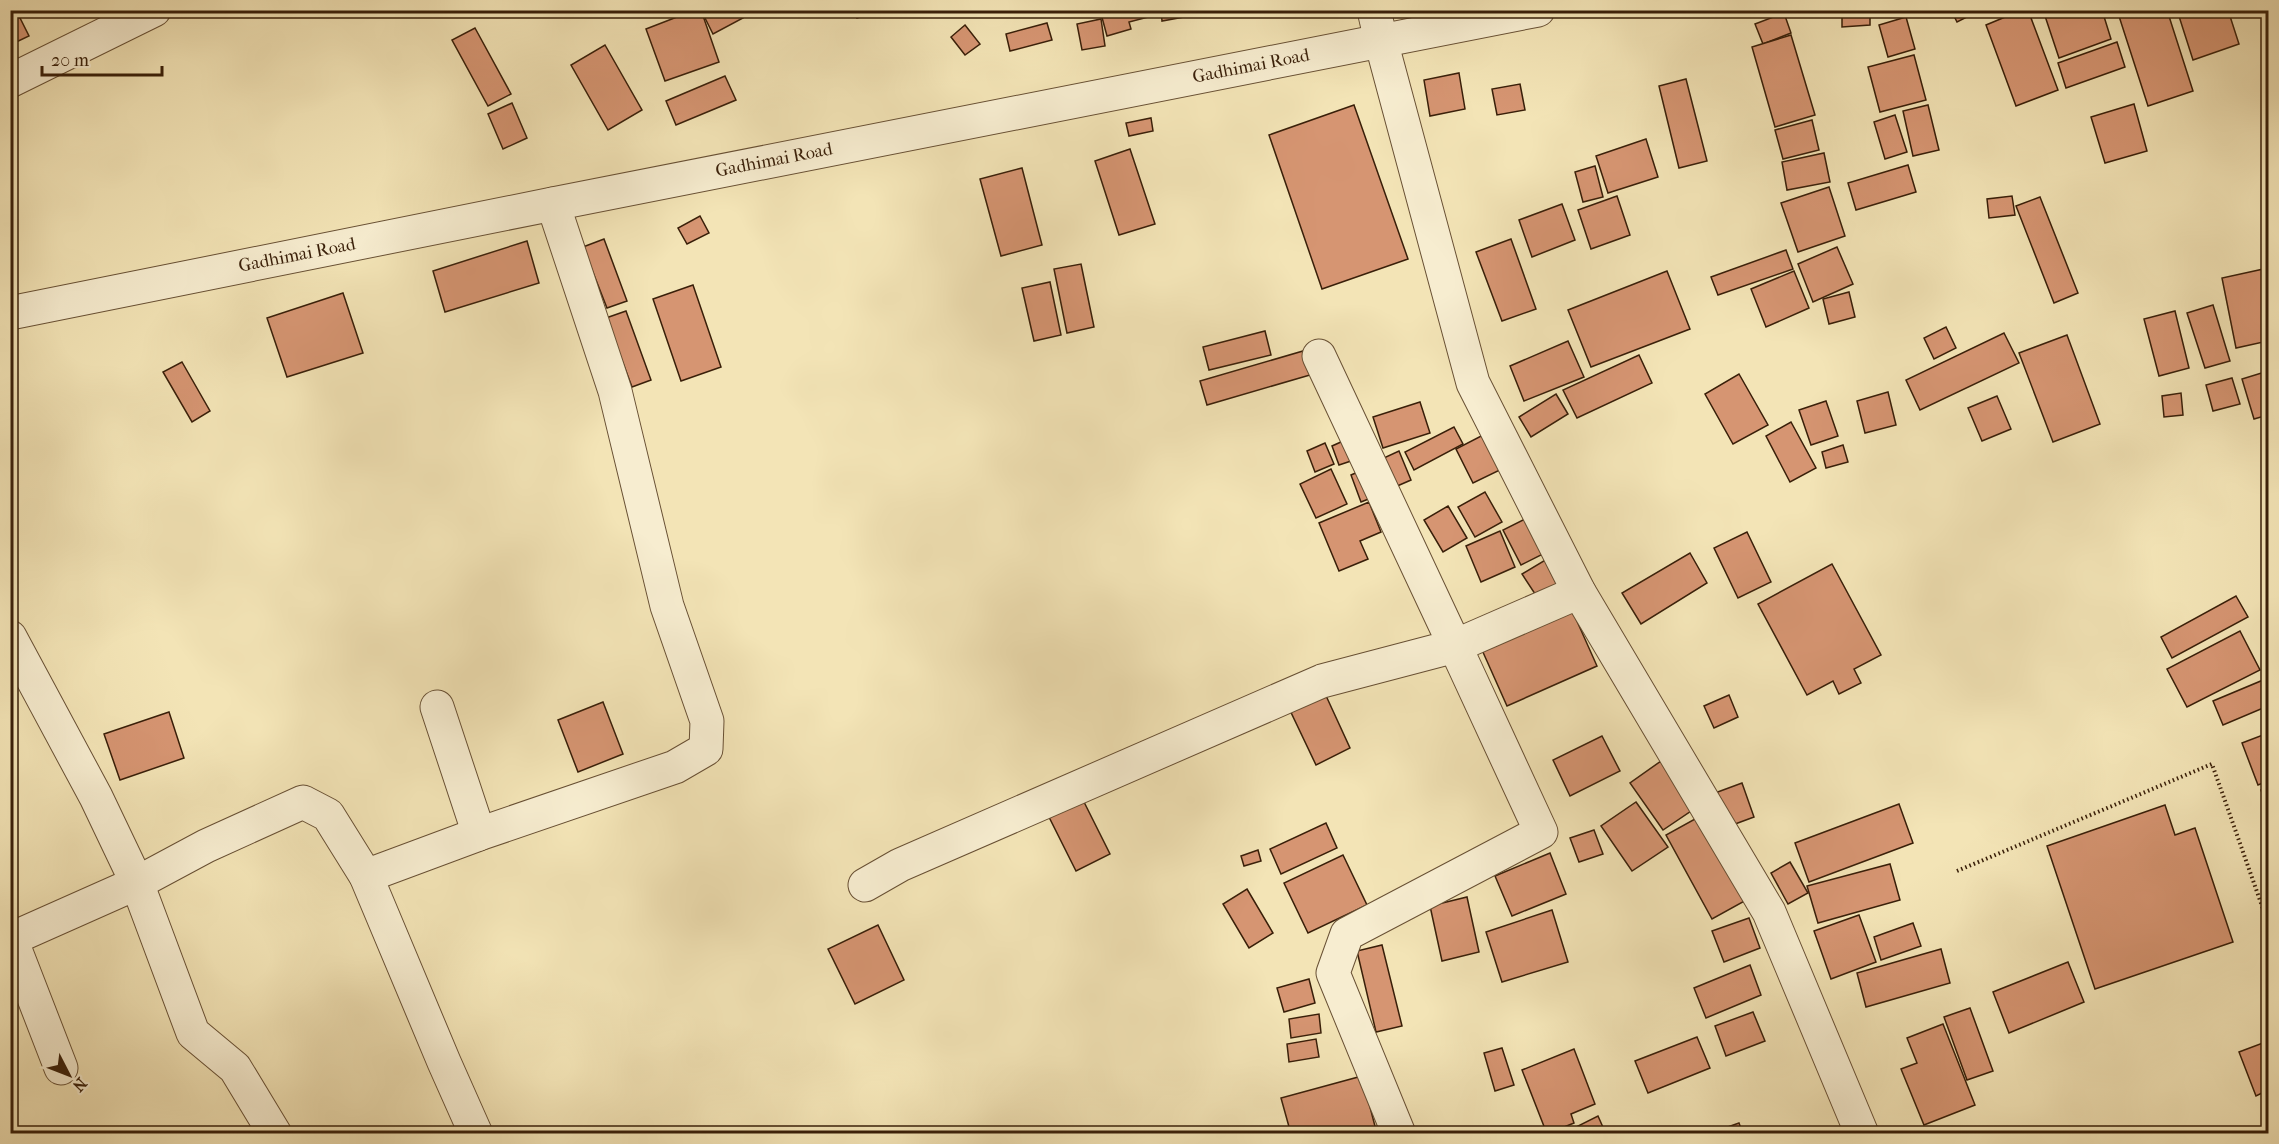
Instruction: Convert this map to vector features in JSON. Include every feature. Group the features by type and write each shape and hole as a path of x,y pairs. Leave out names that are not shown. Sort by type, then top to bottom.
{"street":[{"path":"10,81 154,10"},
{"name":"Gadhimai Road","path":"10,313 553,204 1378,26 1538,10"},
{"path":"1378,26 1473,383 1579,592 1769,912 1862,1134"},
{"path":"366,876 479,834 675,767 706,749 707,721 667,606 615,391 553,204"},
{"path":"1319,356 1541,832 1347,934 1333,973 1399,1134"},
{"path":"865,885 900,865 1322,681 1455,646 1579,592"},
{"path":"10,637 96,797 137,884 194,1033 235,1068 275,1134"},
{"path":"436,707 479,834"},
{"path":"61,1068 11,939 137,884 206,846 303,802 328,815 366,876 444,1062 477,1134"}],"path":[{"path":"1957,871 2212,765 2267,912 2268,923"}],"building":[{"path":"10,10 16,10 29,36 10,45"},
{"path":"695,10 701,10 719,62 665,81 646,29"},
{"path":"701,10 738,10 743,18 713,34"},
{"path":"855,10 879,10 879,11 857,18"},
{"path":"1100,10 1154,10 1156,15 1129,22 1131,29 1107,36"},
{"path":"1161,10 1189,10 1190,16 1162,21"},
{"path":"1842,10 1870,10 1870,25 1842,27"},
{"path":"1877,10 1901,10 1879,16"},
{"path":"1951,10 1976,10 1977,12 1957,22"},
{"path":"2022,10 2028,10 2058,90 2016,106 1986,25"},
{"path":"2043,10 2102,10 2111,39 2059,58"},
{"path":"2117,10 2167,10 2193,91 2148,106"},
{"path":"2177,10 2228,10 2239,44 2193,60"},
{"path":"1784,13 1791,33 1763,44 1755,24"},
{"path":"1906,17 1915,49 1888,57 1879,25"},
{"path":"1101,19 1105,46 1082,50 1077,24"},
{"path":"1047,23 1052,40 1010,51 1006,34"},
{"path":"965,25 980,44 965,55 951,37"},
{"path":"475,28 511,94 488,106 452,40"},
{"path":"1791,35 1815,115 1775,127 1752,47"},
{"path":"2117,42 2125,67 2066,88 2058,63"},
{"path":"605,45 642,110 608,130 571,65"},
{"path":"1914,55 1926,100 1880,112 1868,67"},
{"path":"1459,73 1465,109 1430,116 1424,80"},
{"path":"725,76 736,100 676,125 666,101"},
{"path":"1686,79 1707,161 1679,168 1659,86"},
{"path":"1520,84 1525,110 1497,115 1492,89"},
{"path":"512,103 527,138 503,149 488,114"},
{"path":"2134,104 2147,151 2105,163 2091,117"},
{"path":"1354,105 1408,259 1322,289 1269,135"},
{"path":"1928,105 1939,150 1913,156 1903,111"},
{"path":"1895,115 1907,152 1885,159 1874,122"},
{"path":"1151,118 1153,131 1129,136 1126,123"},
{"path":"1812,120 1819,150 1783,159 1775,130"},
{"path":"1646,139 1658,177 1608,193 1596,156"},
{"path":"1130,149 1155,224 1119,235 1095,161"},
{"path":"1824,153 1830,182 1787,190 1782,162"},
{"path":"1908,165 1916,192 1856,210 1848,183"},
{"path":"1595,166 1603,197 1583,202 1575,172"},
{"path":"1022,168 1042,245 1001,256 980,179"},
{"path":"1829,187 1845,236 1798,252 1781,203"},
{"path":"1617,196 1630,235 1591,249 1578,210"},
{"path":"2012,196 2015,215 1989,218 1987,199"},
{"path":"2040,197 2078,293 2054,303 2016,206"},
{"path":"1562,204 1575,240 1532,257 1519,220"},
{"path":"700,216 709,233 687,244 678,228"},
{"path":"604,239 627,301 607,308 583,247"},
{"path":"1511,239 1536,309 1502,321 1476,252"},
{"path":"527,241 539,283 445,312 433,271"},
{"path":"1837,247 1853,284 1813,302 1798,264"},
{"path":"1786,250 1793,269 1718,295 1711,277"},
{"path":"1081,264 1094,327 1067,333 1054,269"},
{"path":"2268,268 2268,341 2236,348 2222,278"},
{"path":"1667,271 1690,329 1591,367 1568,310"},
{"path":"1794,271 1809,308 1766,327 1751,289"},
{"path":"1050,282 1061,335 1034,341 1022,288"},
{"path":"693,285 721,367 681,381 653,299"},
{"path":"1849,292 1855,317 1829,324 1823,299"},
{"path":"343,293 363,353 287,377 267,318"},
{"path":"2213,305 2230,361 2205,368 2187,313"},
{"path":"626,311 651,380 632,387 606,318"},
{"path":"2175,311 2189,368 2159,376 2144,319"},
{"path":"1946,327 1956,348 1934,359 1924,338"},
{"path":"1265,331 1271,355 1209,370 1203,347"},
{"path":"2004,333 2019,363 1920,410 1906,380"},
{"path":"2067,335 2100,424 2053,442 2019,353"},
{"path":"1568,341 1584,377 1524,401 1510,366"},
{"path":"1303,351 1310,375 1207,405 1200,381"},
{"path":"1639,355 1652,383 1577,418 1563,390"},
{"path":"182,362 210,411 192,422 163,372"},
{"path":"2268,371 2268,415 2254,419 2242,379"},
{"path":"1739,374 1768,425 1733,444 1705,394"},
{"path":"2232,378 2240,404 2213,411 2206,385"},
{"path":"1888,392 1896,425 1865,433 1857,401"},
{"path":"2181,393 2183,415 2164,417 2162,396"},
{"path":"1556,394 1568,414 1531,437 1519,417"},
{"path":"1997,396 2011,429 1982,441 1968,408"},
{"path":"1826,401 1838,436 1811,445 1799,410"},
{"path":"1420,402 1430,433 1383,448 1373,417"},
{"path":"1791,422 1816,468 1790,482 1766,436"},
{"path":"1454,427 1463,444 1414,470 1405,452"},
{"path":"1485,434 1502,469 1473,483 1456,449"},
{"path":"1352,437 1360,458 1339,465 1332,446"},
{"path":"1325,443 1334,464 1315,472 1307,451"},
{"path":"1843,445 1848,462 1826,468 1822,452"},
{"path":"1399,451 1411,480 1388,490 1375,462"},
{"path":"1331,469 1347,504 1316,518 1300,484"},
{"path":"1365,469 1376,496 1361,502 1351,475"},
{"path":"1485,492 1502,522 1475,537 1458,507"},
{"path":"1369,502 1381,532 1360,541 1368,559 1339,571 1319,523"},
{"path":"1448,506 1467,538 1443,552 1424,520"},
{"path":"1525,519 1543,554 1521,565 1503,530"},
{"path":"1500,531 1515,567 1481,582 1466,546"},
{"path":"1747,532 1771,582 1738,598 1714,548"},
{"path":"1690,553 1707,583 1641,624 1622,593"},
{"path":"1547,559 1565,588 1541,603 1522,574"},
{"path":"1832,564 1881,655 1854,669 1861,683 1839,694 1833,681 1807,695 1758,604"},
{"path":"2236,596 2248,617 2172,658 2161,637"},
{"path":"1572,610 1597,666 1507,706 1482,650"},
{"path":"2240,631 2260,670 2187,707 2167,669"},
{"path":"2268,678 2268,706 2223,725 2213,701"},
{"path":"1322,687 1350,748 1316,765 1287,704"},
{"path":"1729,695 1738,717 1714,728 1704,706"},
{"path":"603,702 623,754 578,772 558,720"},
{"path":"169,712 184,758 120,780 104,734"},
{"path":"2268,733 2268,781 2258,785 2242,743"},
{"path":"1602,736 1620,771 1570,796 1553,760"},
{"path":"1661,761 1694,809 1663,830 1630,783"},
{"path":"1742,783 1754,817 1727,827 1715,793"},
{"path":"2268,788 2268,812 2261,790"},
{"path":"1079,792 1110,854 1076,871 1045,809"},
{"path":"1636,802 1668,847 1632,871 1601,826"},
{"path":"1899,804 1913,843 1809,882 1795,843"},
{"path":"2165,805 2175,835 2195,828 2233,942 2095,989 2047,846"},
{"path":"1704,814 1750,898 1712,919 1666,835"},
{"path":"1326,823 1337,848 1281,874 1270,849"},
{"path":"1594,830 1603,854 1579,862 1570,838"},
{"path":"1258,850 1261,861 1244,866 1241,856"},
{"path":"1550,853 1566,894 1512,916 1495,876"},
{"path":"1343,855 1367,905 1308,933 1284,883"},
{"path":"1790,862 1808,893 1788,904 1771,873"},
{"path":"1890,864 1900,900 1818,923 1807,886"},
{"path":"1247,889 1273,933 1249,948 1223,904"},
{"path":"1467,897 1479,952 1442,961 1430,906"},
{"path":"1552,910 1568,962 1502,982 1486,932"},
{"path":"1859,915 1876,962 1831,979 1814,931"},
{"path":"1749,918 1760,948 1724,962 1712,931"},
{"path":"1913,923 1921,946 1881,960 1874,937"},
{"path":"878,925 904,980 855,1004 828,949"},
{"path":"1382,945 1402,1026 1376,1032 1357,951"},
{"path":"1941,949 1950,983 1866,1007 1857,973"},
{"path":"2068,962 2084,1002 2009,1033 1993,992"},
{"path":"1750,965 1761,995 1706,1018 1694,988"},
{"path":"1309,979 1315,1003 1284,1012 1277,988"},
{"path":"1970,1008 1993,1071 1967,1080 1944,1017"},
{"path":"1753,1012 1765,1041 1726,1056 1715,1026"},
{"path":"1319,1014 1321,1033 1291,1038 1289,1019"},
{"path":"1943,1024 1975,1105 1924,1125 1901,1069 1917,1063 1907,1038"},
{"path":"1697,1037 1710,1068 1648,1093 1635,1061"},
{"path":"1316,1039 1319,1057 1289,1062 1287,1044"},
{"path":"2268,1041 2268,1090 2256,1096 2239,1052"},
{"path":"1502,1048 1514,1085 1495,1091 1484,1053"},
{"path":"1574,1049 1595,1104 1571,1114 1574,1123 1547,1134 1522,1070"},
{"path":"1362,1076 1377,1134 1291,1134 1281,1098"},
{"path":"1598,1116 1606,1134 1582,1134 1578,1126"},
{"path":"1739,1123 1743,1134 1708,1134"}]}
